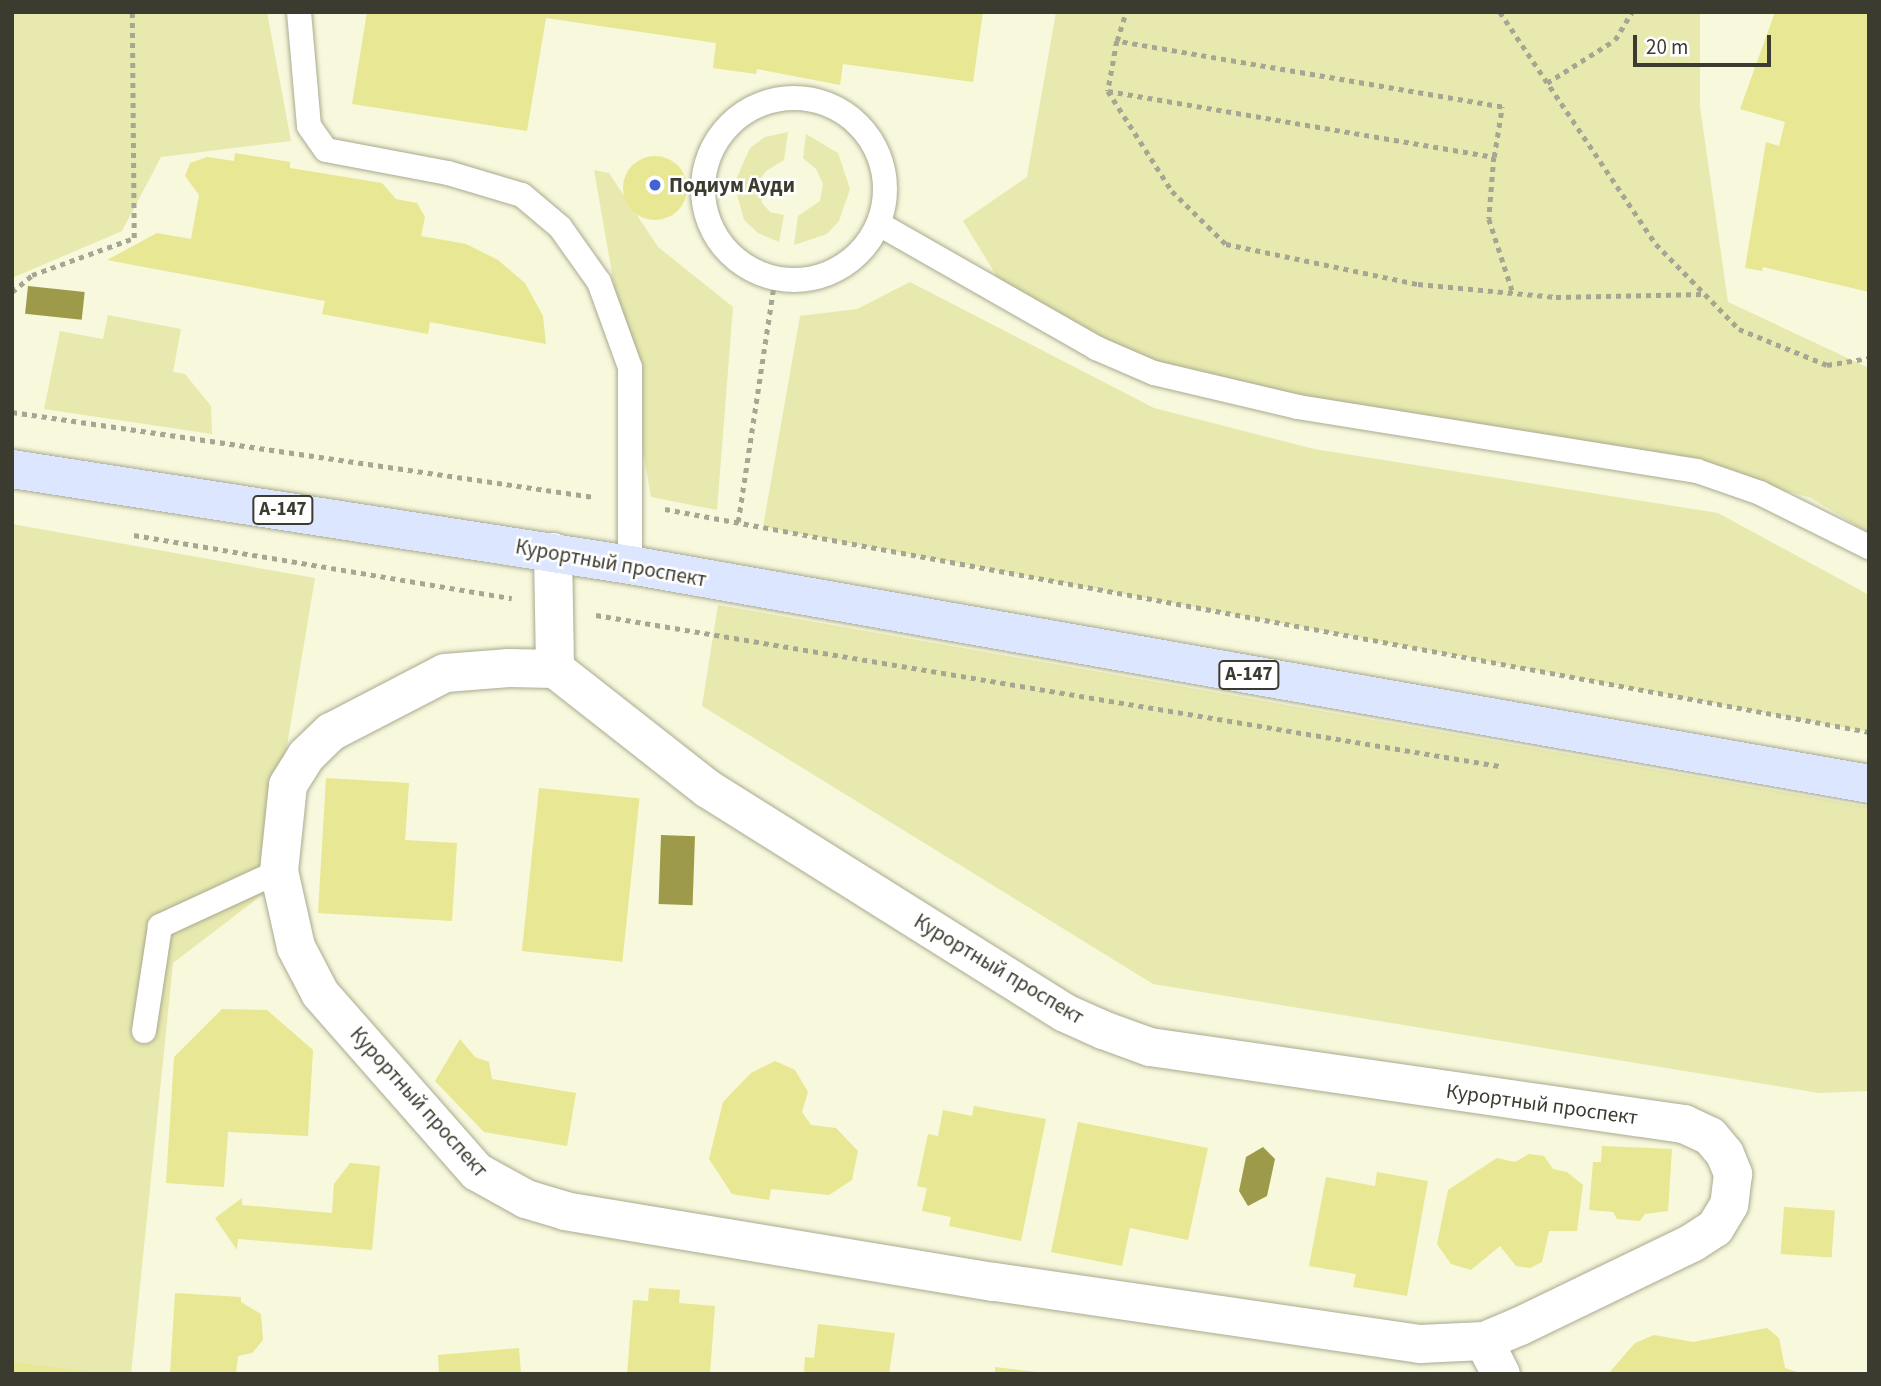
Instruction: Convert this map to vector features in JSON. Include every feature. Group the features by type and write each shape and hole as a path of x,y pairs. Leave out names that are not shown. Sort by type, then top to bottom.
{"main road":[{"name":"Курортный проспект","path":"12,468 630,565 1869,784"}],"street":[{"path":"553,552 555,669"},
{"name":"Курортный проспект","path":"555,669 708,789 1065,1013 1150,1047 1684,1124 1710,1136 1725,1153 1733,1174 1728,1205 1715,1228 1493,1357 1007,1284 566,1211 526,1199 477,1172 320,993 296,947 279,871 289,785 306,756 331,732 445,673 555,669"}],"lane":[{"path":"299,12 309,126 326,150 448,173 522,195 560,227 599,282 630,367 630,565"},
{"path":"789,96 820,100 848,114 870,135 884,173 886,193 879,224 863,249 833,272 812,278 775,278 754,271 729,254 711,230 703,201 703,171 714,143 733,119 760,103 789,96"},
{"path":"879,224 1096,348 1154,373 1298,407 1697,471 1760,493 1869,547"},
{"path":"144,1031 160,926 279,871"}],"path":[{"path":"12,292 32,275 134,238 132,12"},
{"path":"1126,12 1117,41 1108,91 1172,191 1226,244 1418,284 1556,297 1705,294"},
{"path":"1500,12 1656,244 1739,328 1827,365 1869,358"},
{"path":"1547,83 1615,40 1632,12"},
{"path":"1117,41 1502,107 1494,157 1489,219 1513,293"},
{"path":"1108,91 1494,157"},
{"path":"738,522 775,278"},
{"path":"12,412 630,502 1869,732"},
{"path":"121,533 490,593 556,608 1502,766"}],"green space":[{"path":"12,12 267,12 291,141 161,157 122,231 12,278"},
{"path":"1056,12 1700,12 1700,107 1728,302 1869,368 1869,533 1811,498 1700,466 1275,400 1097,349 999,280 963,221 1027,177"},
{"path":"788,132 784,160 766,171 759,181 762,203 770,212 784,215 779,242 758,233 744,220 734,184 750,148 765,137"},
{"path":"806,134 838,153 850,189 839,221 827,234 794,245 798,216 820,201 823,184 816,169 803,158"},
{"path":"594,170 609,173 658,247 733,307 717,510 651,497"},
{"path":"910,282 1154,408 1314,449 1718,513 1869,595 1869,732 763,527 800,316 857,309"},
{"path":"108,315 181,329 173,372 185,374 211,406 212,434 44,409 60,331 103,339"},
{"path":"12,524 315,578 262,895 173,963 131,1374 12,1374"},
{"path":"718,605 1869,807 1869,1091 1819,1093 1153,984 702,706"}],"shaded area":[{"path":"28,286 85,292 82,320 25,314"},
{"path":"661,835 695,836 693,905 659,904"},
{"path":"1263,1147 1275,1159 1267,1196 1248,1206 1239,1191 1246,1157"}],"building":[{"path":"367,12 983,12 973,82 843,64 840,85 757,69 756,74 713,68 716,43 546,18 527,131 352,104"},
{"path":"1775,12 1869,12 1869,292 1763,267 1762,271 1745,268 1766,142 1779,146 1785,122 1740,109"},
{"path":"235,153 290,162 290,168 382,183 396,199 417,203 425,217 421,236 466,244 498,260 525,283 543,316 546,344 430,322 428,334 322,314 325,301 107,260 157,233 191,239 199,195 185,176 190,163 207,157 234,161"},
{"name":"Подиум Ауди","path":"655,156 667,158 678,165 685,176 685,200 678,211 667,218 655,220 643,218 632,211 625,200 623,188 625,176 632,165 643,158"},
{"path":"326,778 409,783 405,840 457,843 452,921 318,913"},
{"path":"539,788 639,799 622,962 522,951"},
{"path":"222,1009 267,1010 313,1050 308,1136 228,1132 224,1187 166,1183 174,1057"},
{"path":"460,1039 475,1057 489,1062 492,1079 576,1093 567,1146 484,1132 435,1081"},
{"path":"775,1061 795,1070 808,1092 802,1112 811,1125 836,1128 858,1151 852,1180 829,1195 771,1189 769,1200 732,1194 709,1159 723,1102 751,1073"},
{"path":"974,1106 1046,1119 1021,1241 949,1226 951,1217 922,1211 927,1188 917,1186 928,1134 938,1136 943,1110 972,1116"},
{"path":"1078,1122 1208,1148 1188,1240 1130,1228 1122,1266 1051,1252"},
{"path":"1602,1146 1672,1149 1668,1211 1645,1214 1640,1221 1617,1219 1613,1212 1589,1210 1593,1162 1601,1162"},
{"path":"1529,1154 1544,1156 1553,1169 1567,1172 1583,1185 1577,1231 1549,1231 1542,1262 1530,1268 1516,1266 1500,1246 1471,1270 1451,1264 1437,1244 1448,1190 1497,1158 1515,1162"},
{"path":"350,1163 380,1166 372,1250 238,1239 237,1250 215,1218 242,1198 242,1205 332,1213 334,1184"},
{"path":"1377,1172 1428,1181 1407,1296 1353,1287 1356,1274 1309,1266 1326,1177 1375,1186"},
{"path":"1784,1207 1835,1211 1832,1257 1781,1254"},
{"path":"649,1288 680,1290 679,1303 715,1306 710,1374 627,1374 633,1300 648,1301"},
{"path":"175,1293 241,1297 241,1302 261,1314 263,1340 252,1353 238,1356 236,1374 170,1374"},
{"path":"818,1324 895,1333 889,1374 804,1374 805,1357 814,1358"},
{"path":"1767,1328 1779,1338 1785,1368 1803,1374 1608,1374 1635,1343 1654,1335 1693,1342"},
{"path":"519,1348 521,1374 439,1374 438,1355"},
{"path":"12,1362 92,1372 92,1374 12,1374"},
{"path":"995,1367 1037,1372 1037,1374 995,1374"}],"place":[{"name":"Подиум Ауди","path":"655,185"}]}
